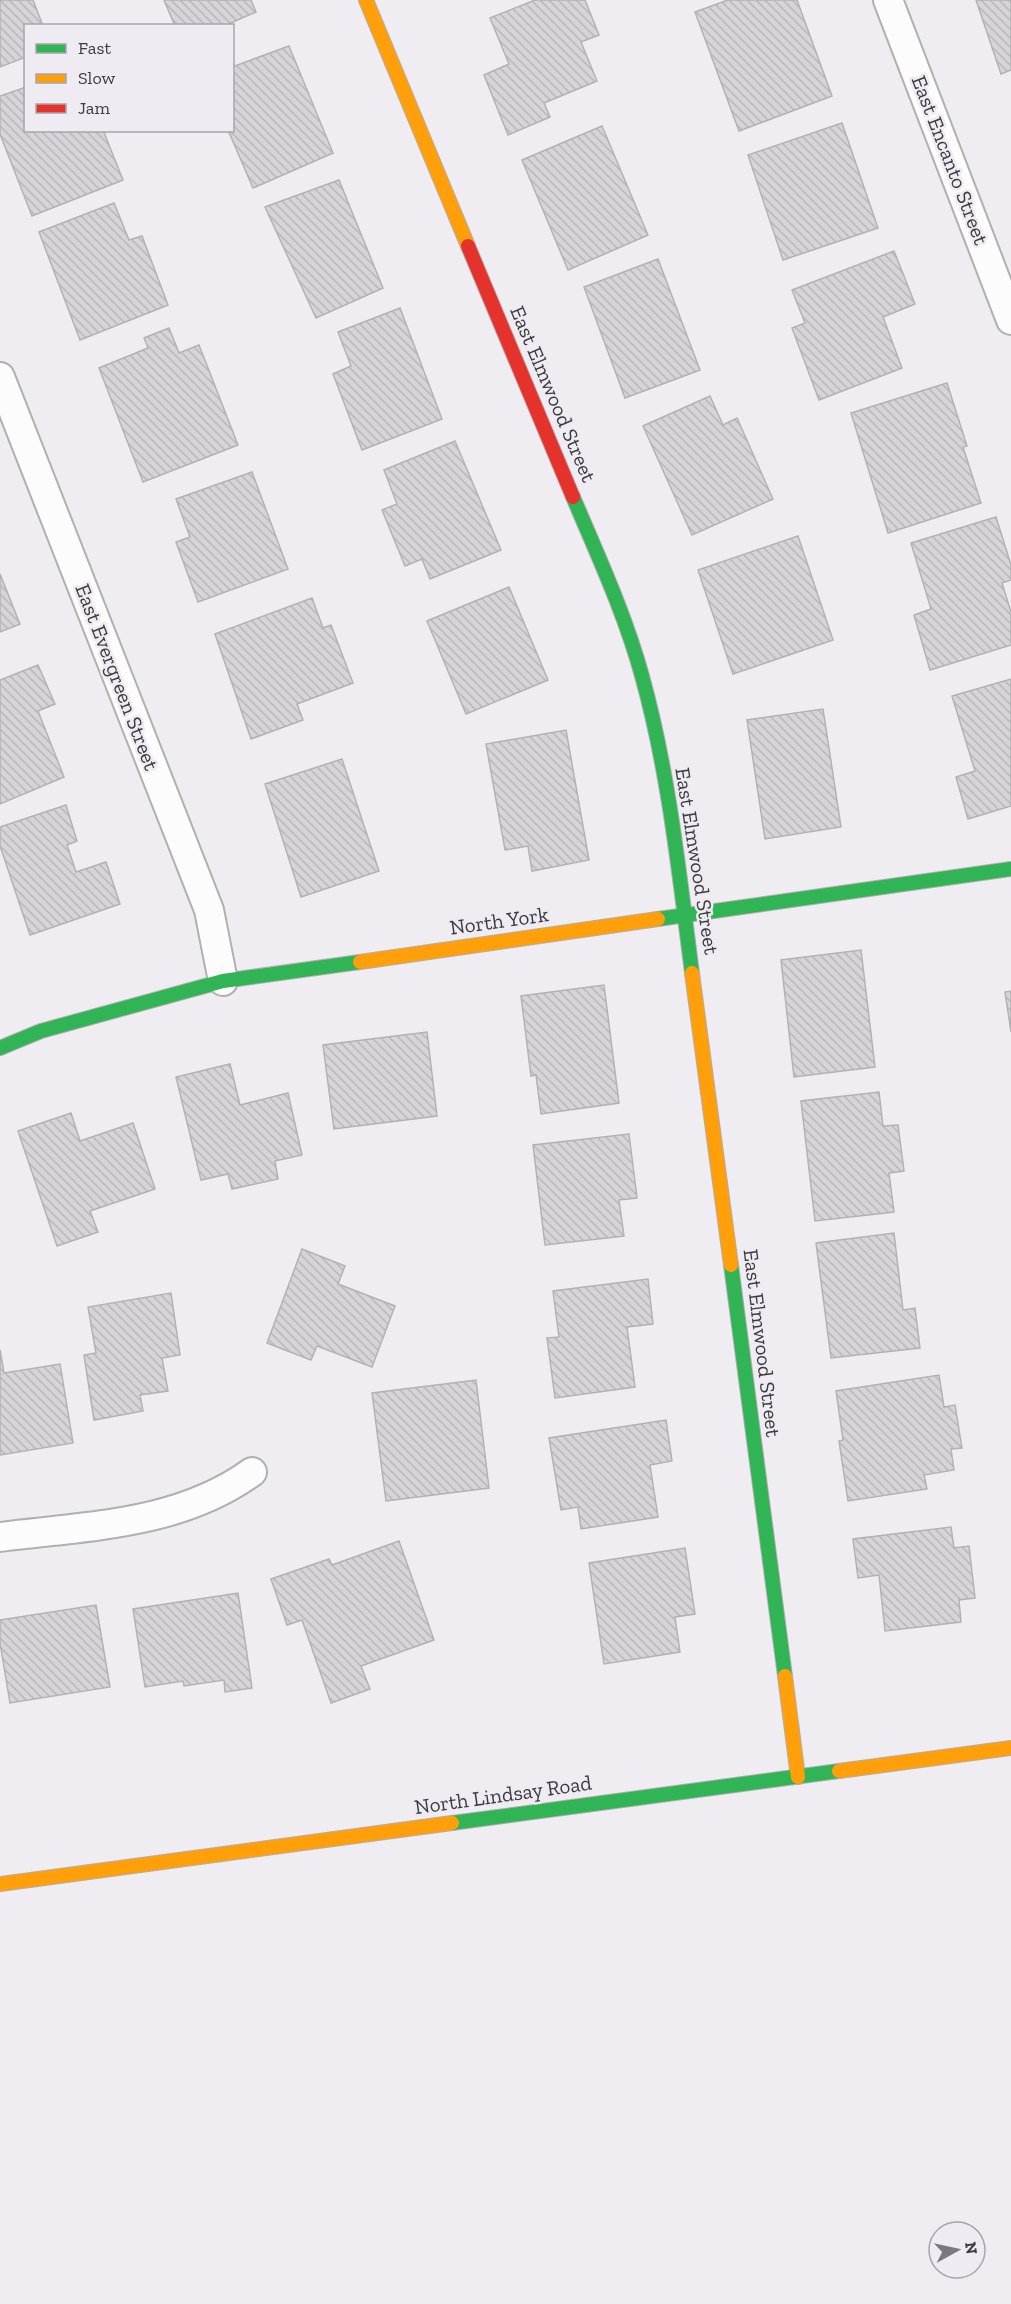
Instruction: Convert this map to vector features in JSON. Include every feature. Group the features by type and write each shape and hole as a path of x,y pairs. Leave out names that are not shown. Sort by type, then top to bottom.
{"street":[{"name":"East Elmwood Street","path":"366,0 621,612 642,676 668,789 686,916 798,1777"},
{"name":"East Encanto Street","path":"888,0 1011,320"},
{"name":"East Evergreen Street","path":"0,377 209,910 223,981"},
{"name":"North York","path":"0,1048 40,1031 223,981 1011,869"},
{"path":"0,1537 148,1518 203,1501 230,1488 252,1472"},
{"name":"North Lindsay Road","path":"0,1884 1011,1748"}],"building":[{"path":"0,0 33,0 42,24 24,24 24,58 0,67"},
{"path":"164,0 251,0 256,12 229,24 174,24"},
{"path":"535,0 585,0 599,35 581,42 597,81 544,103 550,117 508,135 484,75 509,64 490,18"},
{"path":"728,0 797,0 832,96 739,131 695,12"},
{"path":"976,0 1011,0 1011,70 1001,74"},
{"path":"289,46 333,153 253,188 229,132 234,132 234,66"},
{"path":"24,88 24,132 104,132 123,180 32,216 0,134 0,96"},
{"path":"842,123 878,228 783,260 748,155"},
{"path":"602,126 648,235 568,270 522,160"},
{"path":"339,180 383,288 316,318 265,207"},
{"path":"114,203 129,240 142,236 168,305 80,340 39,232"},
{"path":"894,251 915,304 883,317 902,368 819,400 792,328 805,323 792,290"},
{"path":"658,259 700,370 625,398 584,287"},
{"path":"400,308 442,419 362,450 333,374 351,366 338,332"},
{"path":"169,328 179,353 199,345 238,445 143,482 99,368 148,348 144,338"},
{"path":"947,383 967,446 963,447 981,503 888,533 851,413"},
{"path":"710,396 723,425 737,418 773,499 692,535 643,426"},
{"path":"455,441 501,550 430,579 422,559 405,566 382,510 397,504 384,470"},
{"path":"252,472 288,569 198,602 176,542 190,537 176,499"},
{"path":"996,517 1011,565 1011,580 1002,583 1011,612 1011,645 930,670 914,615 931,609 911,543"},
{"path":"798,536 833,640 733,674 698,570"},
{"path":"0,574 20,624 0,632"},
{"path":"509,587 548,680 466,714 427,621"},
{"path":"312,598 323,628 331,625 353,683 297,704 303,720 251,739 215,634"},
{"path":"38,665 55,704 38,711 64,777 0,804 0,680"},
{"path":"1011,679 1011,806 968,819 956,777 975,771 952,696"},
{"path":"823,709 841,827 765,839 747,720"},
{"path":"566,730 589,860 532,871 528,846 505,850 486,744"},
{"path":"342,759 379,871 301,897 265,784"},
{"path":"66,805 77,841 67,845 76,872 106,862 120,904 30,935 0,846 0,827"},
{"path":"861,950 875,1067 794,1077 781,960"},
{"path":"604,985 619,1103 541,1114 536,1075 531,1076 521,996"},
{"path":"1011,991 1011,1032 1005,992"},
{"path":"427,1032 437,1116 334,1129 323,1045"},
{"path":"230,1064 240,1105 288,1093 302,1155 275,1161 278,1179 232,1189 228,1174 201,1180 176,1077"},
{"path":"879,1092 883,1126 898,1125 904,1171 889,1173 894,1212 815,1221 801,1101"},
{"path":"71,1113 80,1141 133,1123 155,1189 90,1211 98,1232 57,1246 18,1131"},
{"path":"629,1134 637,1198 619,1200 624,1236 545,1245 533,1145"},
{"path":"894,1233 903,1310 915,1308 920,1348 831,1358 816,1243"},
{"path":"302,1249 345,1266 338,1284 395,1306 372,1367 317,1346 311,1360 267,1343"},
{"path":"648,1279 653,1324 627,1327 635,1387 555,1398 547,1338 559,1337 553,1291"},
{"path":"171,1293 180,1355 162,1358 168,1391 140,1395 143,1411 94,1420 84,1355 96,1353 88,1307"},
{"path":"0,1350 4,1373 60,1364 73,1443 0,1455"},
{"path":"939,1375 944,1407 955,1405 962,1448 951,1449 954,1470 924,1475 927,1489 848,1501 839,1441 843,1440 836,1391"},
{"path":"476,1380 489,1488 386,1501 372,1393"},
{"path":"666,1420 672,1461 650,1465 658,1517 581,1529 578,1507 561,1510 549,1438"},
{"path":"951,1527 954,1548 969,1546 975,1598 959,1600 961,1622 885,1631 879,1575 858,1578 853,1539"},
{"path":"399,1541 434,1640 361,1666 370,1689 331,1703 302,1620 287,1625 271,1579 329,1559 332,1565"},
{"path":"685,1548 695,1614 675,1617 680,1652 604,1664 589,1563"},
{"path":"238,1593 252,1688 225,1692 224,1680 184,1686 183,1681 145,1687 133,1609"},
{"path":"96,1605 110,1687 10,1703 0,1643 0,1620"}],"traffic: fast":[{"path":"573,497 628,630 642,676 666,786 692,973"},
{"path":"658,919 1011,869"},
{"path":"0,1048 41,1031 223,981 360,962"},
{"path":"731,1265 785,1676"},
{"path":"452,1823 839,1771"}],"traffic: slow":[{"path":"366,0 468,246"},
{"path":"360,962 658,919"},
{"path":"692,973 731,1265"},
{"path":"785,1676 798,1777"},
{"path":"839,1771 1011,1748"},
{"path":"0,1884 452,1823"}],"traffic: jam":[{"path":"468,246 573,497"}]}
